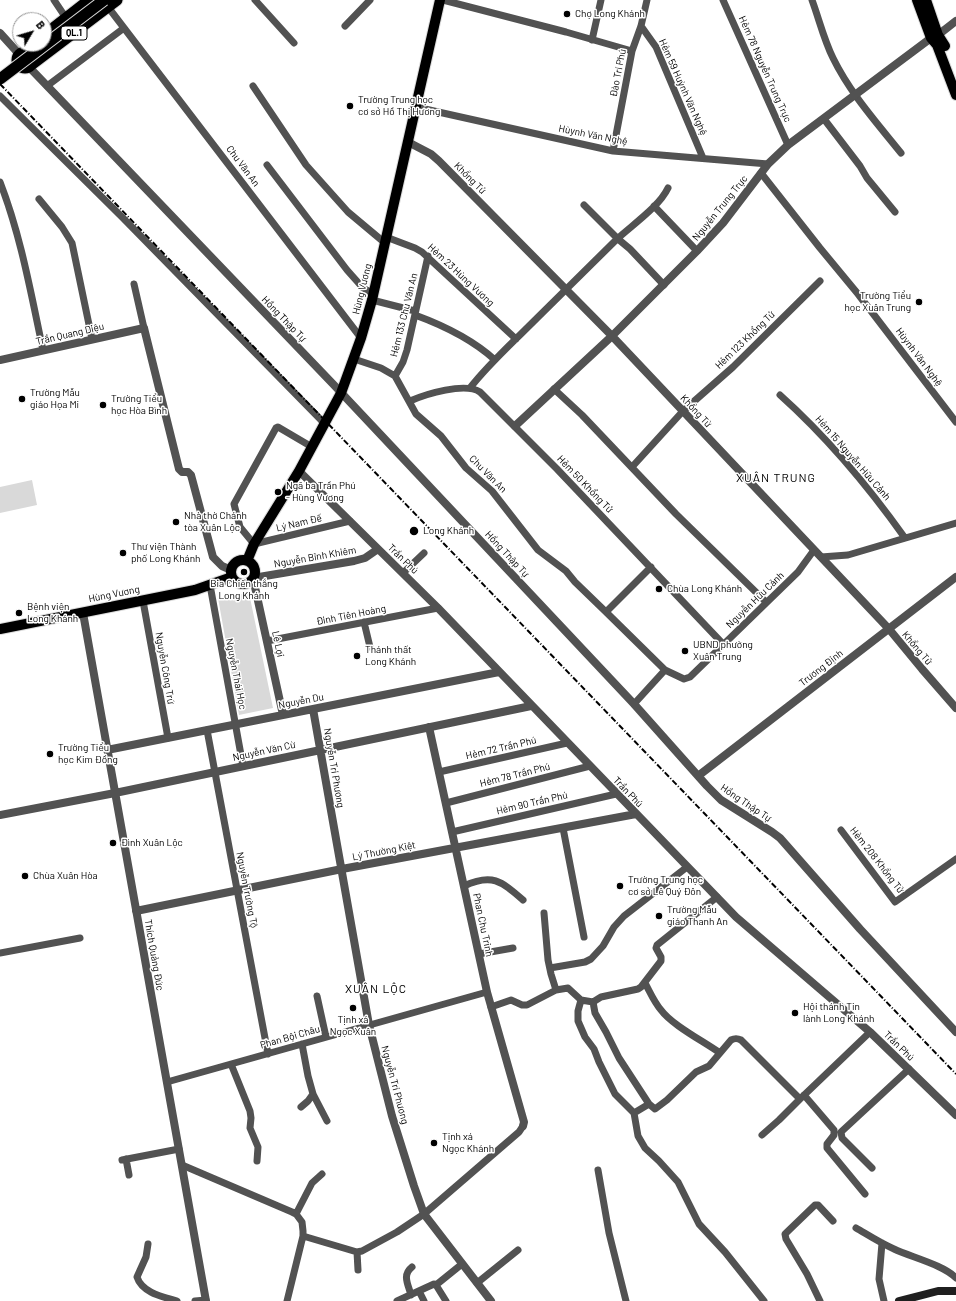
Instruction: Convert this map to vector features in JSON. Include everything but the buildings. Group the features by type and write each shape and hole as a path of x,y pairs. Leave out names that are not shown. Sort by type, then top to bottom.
{"highway":[{"name":"QL.1","path":"52,29 90,0"},
{"name":"QL.1","path":"30,66 110,2"},
{"name":"QL.1","path":"0,79 110,2"},
{"path":"20,54 26,51 31,53 33,58 30,66"}],"main road":[{"name":"Hùng Vương","path":"247,561 254,544 325,424 341,393 354,359 373,297 440,0"},
{"path":"917,0 938,45 956,95"},
{"path":"926,0 934,37 943,42 956,75"},
{"path":"241,560 247,561 254,567 255,573 249,583 241,584 236,582 231,574 233,565 241,560"},
{"name":"Hùng Vương","path":"0,629 196,590 210,585 231,574"},
{"path":"899,1301 938,1291 956,1291"}],"street":[{"path":"54,0 66,18"},
{"path":"255,0 294,43"},
{"path":"345,26 370,0"},
{"path":"443,0 453,1 632,51"},
{"path":"592,40 601,0"},
{"name":"Đào Trí Phú","path":"613,151 632,51 648,0"},
{"name":"Hẻm 78 Nguyễn Trung Trực","path":"723,0 788,146"},
{"path":"812,0 831,53 855,95 901,153"},
{"name":"Chu Văn An","path":"110,2 124,28 361,338"},
{"name":"Nguyễn Trung Trực","path":"515,426 612,336 697,251 723,223 768,164 788,146 855,95 956,21"},
{"name":"Hẻm 59 Huỳnh Văn Nghệ","path":"641,26 656,47 703,158"},
{"path":"47,86 124,28"},
{"path":"0,33 20,54"},
{"name":"Hồng Thập Tự","path":"30,66 47,86 341,393 634,704 721,800 767,828 780,838 860,929 956,1032"},
{"path":"253,86 306,165 348,212 386,240"},
{"path":"0,96 122,217 325,424"},
{"name":"Hùynh Văn Nghệ","path":"416,107 613,151 768,164"},
{"path":"824,119 860,166 867,178 895,212"},
{"name":"Khổng Tử","path":"408,142 431,154 439,161 612,336 889,629 922,670 956,708"},
{"path":"267,165 347,270 373,297 415,313 460,334 479,346 495,360"},
{"name":"Hùynh Văn Nghệ","path":"761,173 858,294 956,422"},
{"path":"0,182 12,215 43,350"},
{"path":"410,401 438,391 470,388 495,360 566,289 654,206 668,188"},
{"path":"39,199 62,227 72,243 92,339"},
{"path":"584,205 630,249 664,285"},
{"path":"654,206 697,251"},
{"name":"Hẻm 23 Hùng Vương","path":"386,240 415,248 428,256 516,339"},
{"name":"Hẻm 133 Chu Văn An","path":"394,376 405,357 428,256"},
{"name":"Hẻm 123 Khổng Tử","path":"632,467 683,411 753,348 820,281"},
{"path":"134,284 179,469 182,472 188,472 191,475 214,556 231,574"},
{"name":"Trần Quang Diệu","path":"0,360 144,328"},
{"name":"Chu Văn An","path":"354,359 381,368 394,376 410,401 416,414 441,436 466,468 492,491 538,550 566,571 593,600 665,670"},
{"name":"Hẻm 50 Khổng Tử","path":"470,388 476,389 480,392 515,426 723,644"},
{"path":"554,389 582,415 702,540 766,602"},
{"name":"Hẻm 15 Nguyễn Hữu Cảnh","path":"780,395 836,450 871,492 906,538"},
{"path":"254,544 240,527 234,504 274,431 278,427 312,447"},
{"name":"Trần Phú","path":"298,471 438,608 616,794 753,933 870,1032 956,1115"},
{"name":"Lý Nam Đế","path":"254,544 350,521"},
{"path":"821,557 848,555 956,523"},
{"name":"Nguyễn Bỉnh Khiêm","path":"253,578 354,561 365,558 378,549"},
{"name":"Nguyễn Hữu Cảnh","path":"665,670 684,679 688,678 798,572 814,550"},
{"path":"403,573 424,553"},
{"path":"606,612 651,567"},
{"name":"Trương Định","path":"698,776 956,577"},
{"name":"Lê Lợi","path":"253,578 283,715"},
{"name":"Nguyễn Thái Học","path":"210,585 243,766"},
{"name":"Nguyễn Công Trứ","path":"143,601 168,738"},
{"name":"Đinh Tiên Hoàng","path":"267,641 438,608"},
{"name":"Thích Quảng Đức","path":"83,613 206,1300"},
{"path":"364,622 370,646"},
{"path":"634,704 665,670"},
{"name":"Nguyễn Du","path":"107,750 499,672"},
{"name":"Nguyễn Văn Cừ","path":"0,815 115,793 531,706"},
{"name":"Nguyễn Tri Phương","path":"313,709 369,1025 392,1116 424,1214 491,1301"},
{"name":"Phan Chu Trinh","path":"429,727 487,992 524,1122 523,1126"},
{"name":"Nguyễn Trường Tộ","path":"207,730 268,1054"},
{"name":"Hẻm 72 Trần Phú","path":"439,772 567,743"},
{"name":"Hẻm 78 Trần Phú","path":"446,802 590,766"},
{"name":"Hẻm 90 Trần Phú","path":"452,832 616,794"},
{"name":"Lý Thường Kiệt","path":"136,911 237,890 636,814"},
{"path":"563,828 584,937"},
{"name":"Hẻm 208 Khổng Tử","path":"841,830 895,902 956,859"},
{"path":"550,968 591,960 603,946 614,927 624,916 688,867"},
{"path":"464,886 476,881 493,880 506,886 523,900"},
{"path":"491,1007 511,1000 522,1005 527,1005 556,990 568,988 581,1000 593,1002 600,997 638,989 645,983 661,961 661,957 656,948 657,945 717,897"},
{"path":"544,913 550,968 556,990"},
{"path":"0,953 80,938"},
{"path":"479,954 513,948"},
{"path":"645,983 664,1014 684,1030 720,1053"},
{"name":"Phan Bội Châu","path":"167,1082 487,992"},
{"path":"317,996 326,1037"},
{"path":"581,1000 577,1016 585,1037 594,1049 615,1094 634,1113 638,1136 645,1148 659,1160 678,1182 699,1224 725,1252 764,1301"},
{"path":"593,1002 595,1013 619,1058 648,1104 655,1109 696,1072 709,1066 731,1040 737,1038 802,1097 834,1130 834,1135 826,1144 827,1148 865,1194"},
{"path":"762,1135 780,1120 870,1032"},
{"path":"302,1044 313,1094 327,1120"},
{"path":"232,1064 250,1111 251,1118 249,1124 258,1147 256,1161"},
{"path":"872,1168 842,1138 841,1132 909,1070"},
{"path":"301,1107 313,1094"},
{"path":"634,1113 648,1104"},
{"path":"303,1236 358,1252 397,1232 424,1214 519,1132 523,1126"},
{"path":"129,1175 124,1159 179,1149"},
{"path":"182,1165 269,1201 296,1214 302,1222 304,1231 287,1301"},
{"path":"598,1170 609,1233 626,1301"},
{"path":"296,1214 312,1183 322,1174"},
{"path":"820,1301 807,1274 786,1239 785,1234 815,1205 821,1207 833,1221"},
{"path":"856,1228 882,1243 938,1266 950,1272 956,1278"},
{"path":"882,1243 879,1279 884,1301"},
{"path":"148,1244 146,1258 137,1277 139,1282 152,1292 177,1301"},
{"path":"477,1283 518,1250"},
{"path":"358,1252 358,1270"},
{"path":"397,1301 434,1284 436,1285 462,1264"},
{"path":"410,1295 406,1277 407,1272 412,1267"},
{"path":"436,1285 446,1301"},
{"path":"419,1291 424,1301"},
{"path":"195,1301 206,1300"}],"shaded area":[{"path":"32,480 37,505 0,513 0,487"},
{"path":"249,593 273,708 239,715 218,598"}],"railway":[{"path":"0,84 956,1074"}],"place":[{"name":"Chợ Long Khánh","path":"567,14"},
{"name":"Trường Trung học cơ sở Hồ Thị Hương","path":"350,106"},
{"name":"Trường Tiểu học Xuân Trung","path":"919,302"},
{"name":"Trường Mẫu giáo Họa Mi","path":"22,399"},
{"name":"Trường Tiểu học Hòa Bình","path":"103,405"},
{"name":"Ngã ba Trần Phú - Hùng Vương","path":"278,492"},
{"name":"Nhà thờ Chánh tòa Xuân Lộc","path":"176,522"},
{"name":"Long Khánh","path":"414,531"},
{"name":"Thư viện Thành phố Long Khánh","path":"123,553"},
{"name":"Bia Chiến thắng Long Khánh","path":"244,572"},
{"name":"Chùa Long Khánh","path":"659,589"},
{"name":"Bệnh viện Long Khánh","path":"19,613"},
{"name":"UBND phường Xuân Trung","path":"685,651"},
{"name":"Thánh thất Long Khánh","path":"357,656"},
{"name":"Trường Tiểu học Kim Đồng","path":"50,754"},
{"name":"Đình Xuân Lộc","path":"113,843"},
{"name":"Chùa Xuân Hòa","path":"25,876"},
{"name":"Trường Trung học cơ sở Lê Quý Đôn","path":"620,886"},
{"name":"Trường Mẫu giáo Thanh An","path":"659,916"},
{"name":"Tịnh xá Ngọc Xuân","path":"353,1008"},
{"name":"Hội thánh Tin lành Long Khánh","path":"795,1013"},
{"name":"Tịnh xá Ngọc Khánh","path":"434,1143"}],"district":[{"name":"XUÂN TRUNG","path":"776,478"},
{"name":"XUÂN LỘC","path":"376,989"}]}
